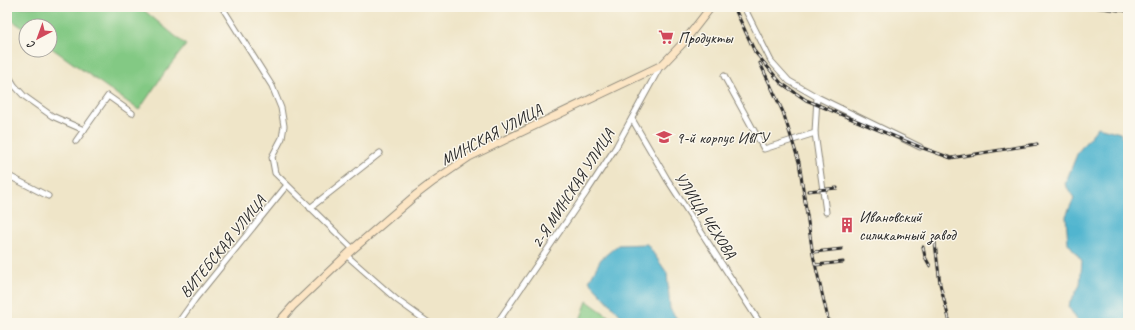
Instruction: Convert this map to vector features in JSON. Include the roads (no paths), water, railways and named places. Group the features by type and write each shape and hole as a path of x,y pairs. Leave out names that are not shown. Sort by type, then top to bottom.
{"main road":[{"name":"МИНСКАЯ УЛИЦА","path":"278,323 293,306 346,255 417,194 469,158 662,64 683,43 711,7"}],"street":[{"path":"222,7 272,86 281,108 284,126 282,138 272,157 275,173 353,249"},
{"path":"744,7 771,61 789,81 817,97 920,147"},
{"name":"2-Я МИНСКАЯ УЛИЦА","path":"497,323 616,147 662,64"},
{"path":"7,73 14,85 24,96 52,116 84,130"},
{"path":"724,76 764,149 814,133"},
{"path":"76,141 108,96 132,112"},
{"path":"817,97 814,133 826,212"},
{"name":"УЛИЦА ЧЕХОВА","path":"632,119 667,179 760,323"},
{"path":"310,208 380,153"},
{"path":"7,175 48,196"},
{"name":"ВИТЕБСКАЯ УЛИЦА","path":"178,323 195,299 287,185"},
{"path":"346,255 397,300 429,323"}],"water":[{"path":"1098,127 1120,133 1128,145 1128,208 1126,224 1128,229 1128,323 1079,323 1068,306 1080,285 1082,261 1068,243 1066,216 1074,198 1065,184 1078,152"},
{"path":"647,244 667,273 670,309 680,323 631,323 625,320 589,281 601,259 618,245"}],"railway":[{"path":"734,7 755,52 781,83 806,100 920,147 951,158 1037,144"},
{"path":"1092,7 1128,11"},
{"path":"760,63 783,112 799,162 813,255 829,323"},
{"path":"808,191 837,188"},
{"path":"934,235 940,284 950,323"},
{"path":"923,247 925,257 930,266"},
{"path":"814,252 842,249"},
{"path":"816,265 843,262"}],"place":[{"name":"Продукты","path":"666,37"},
{"name":"9-й корпус ИвГУ","path":"664,137"},
{"name":"Ивановский силикатный завод","path":"847,225"}]}
